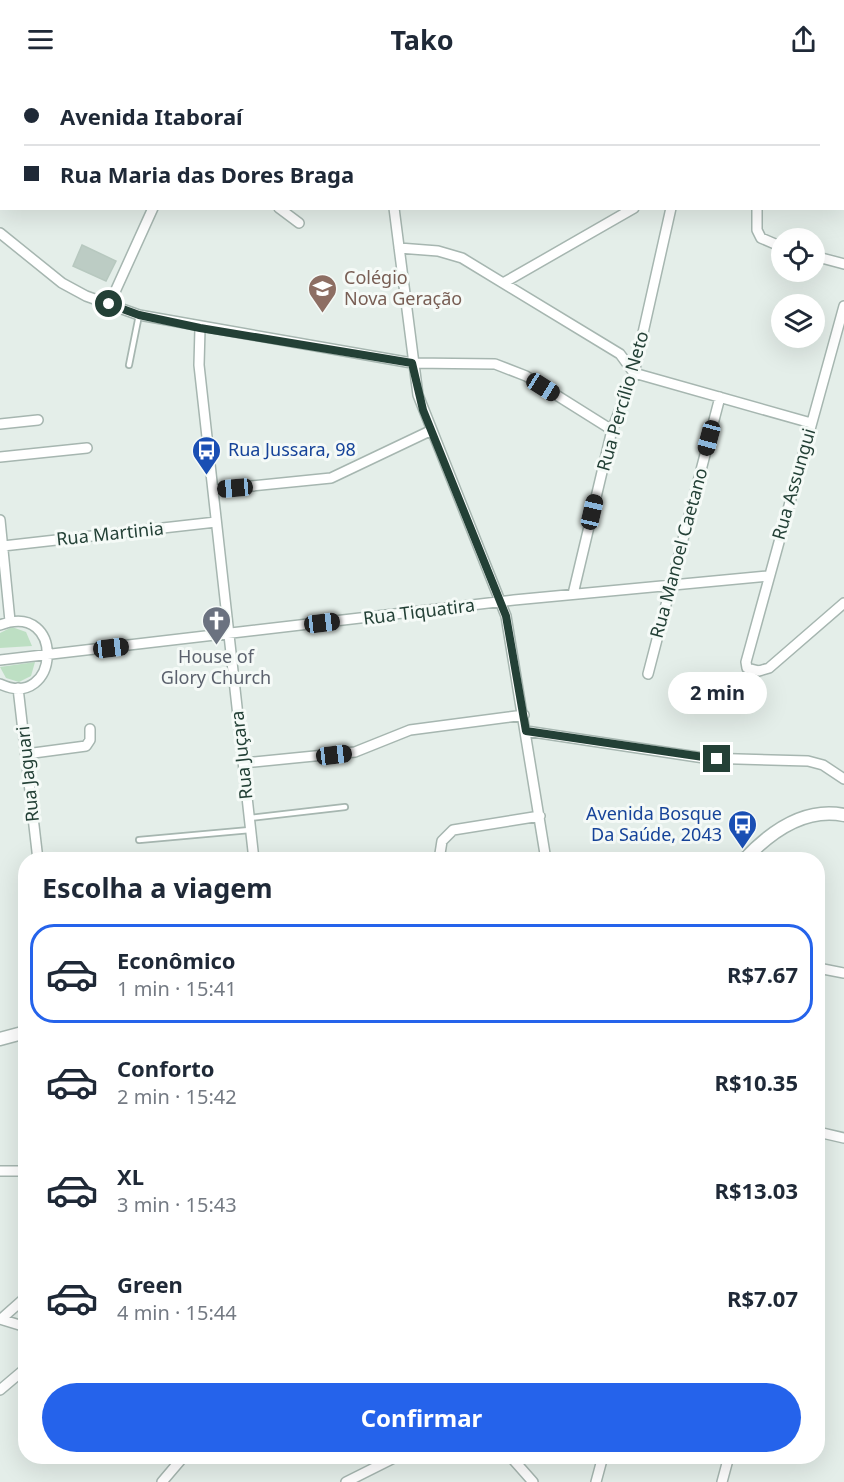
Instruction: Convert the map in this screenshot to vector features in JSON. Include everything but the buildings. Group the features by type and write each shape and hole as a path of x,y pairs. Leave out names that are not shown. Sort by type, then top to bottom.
{"street":[{"path":"109,304 152,210"},
{"path":"282,210 299,223"},
{"path":"394,210 412,363 418,395 501,602 509,631 524,715 545,852"},
{"path":"505,282 631,210"},
{"name":"Rua Percílio Neto","path":"573,594 612,430 634,373 671,210"},
{"path":"757,210 757,230 761,238 771,242"},
{"path":"0,233 62,283 86,296 139,315 200,328 412,363 495,364 526,376 612,430"},
{"path":"399,248 451,254 505,282 620,354 634,373 811,423"},
{"path":"825,259 844,264"},
{"name":"Rua Assungui","path":"844,306 768,576 746,662 747,668 752,670 769,668 844,603"},
{"name":"Rua Juçara","path":"200,328 199,365 253,852"},
{"name":"Rua Manoel Caetano","path":"648,674 720,397"},
{"path":"0,424 38,420"},
{"path":"213,490 331,478 432,430"},
{"path":"0,457 87,448"},
{"path":"0,520 3,571 10,621"},
{"name":"Rua Martinia","path":"3,546 216,522"},
{"name":"Rua Tiquatira","path":"0,660 573,594 768,576"},
{"path":"0,625 10,621 25,622 38,629 46,641 49,655 48,664 42,676 31,684 18,688 0,684"},
{"name":"Rua Jaguari","path":"18,688 37,852"},
{"path":"243,763 355,752 410,730 524,715"},
{"path":"26,754 86,746 90,740 90,729"},
{"path":"526,731 704,758 808,761 823,765 844,779"},
{"path":"751,852 764,838 787,824 815,815 844,815"},
{"path":"441,852 442,841 453,830 540,816"},
{"path":"825,969 844,973"},
{"path":"0,1041 18,1035"},
{"path":"0,1041 18,1039"},
{"path":"825,1134 844,1138"},
{"path":"0,1171 18,1171"},
{"path":"1,1319 18,1304"},
{"path":"1,1319 18,1324"},
{"path":"0,1390 18,1375"},
{"path":"162,1482 177,1464"},
{"path":"346,1482 382,1464"},
{"path":"517,1464 533,1482"},
{"path":"596,1482 601,1464"},
{"path":"722,1482 727,1464"}],"lane":[{"path":"129,364 139,315"},
{"path":"249,818 345,807"},
{"path":"139,840 251,830"}],"green space":[{"path":"12,627 26,632 32,646 0,648 0,633"},
{"path":"35,662 31,676 19,682 6,678 0,667"}],"place":[{"name":"Colégio Nova Geração","path":"323,314"},
{"name":"Rua Jussara, 98","path":"207,476"},
{"name":"House of Glory Church","path":"216,646"},
{"name":"Avenida Bosque Da Saúde, 2043","path":"743,850"}],"route":[{"path":"109,304 139,315 200,328 412,363 423,410 506,616 526,731 717,759"}]}
